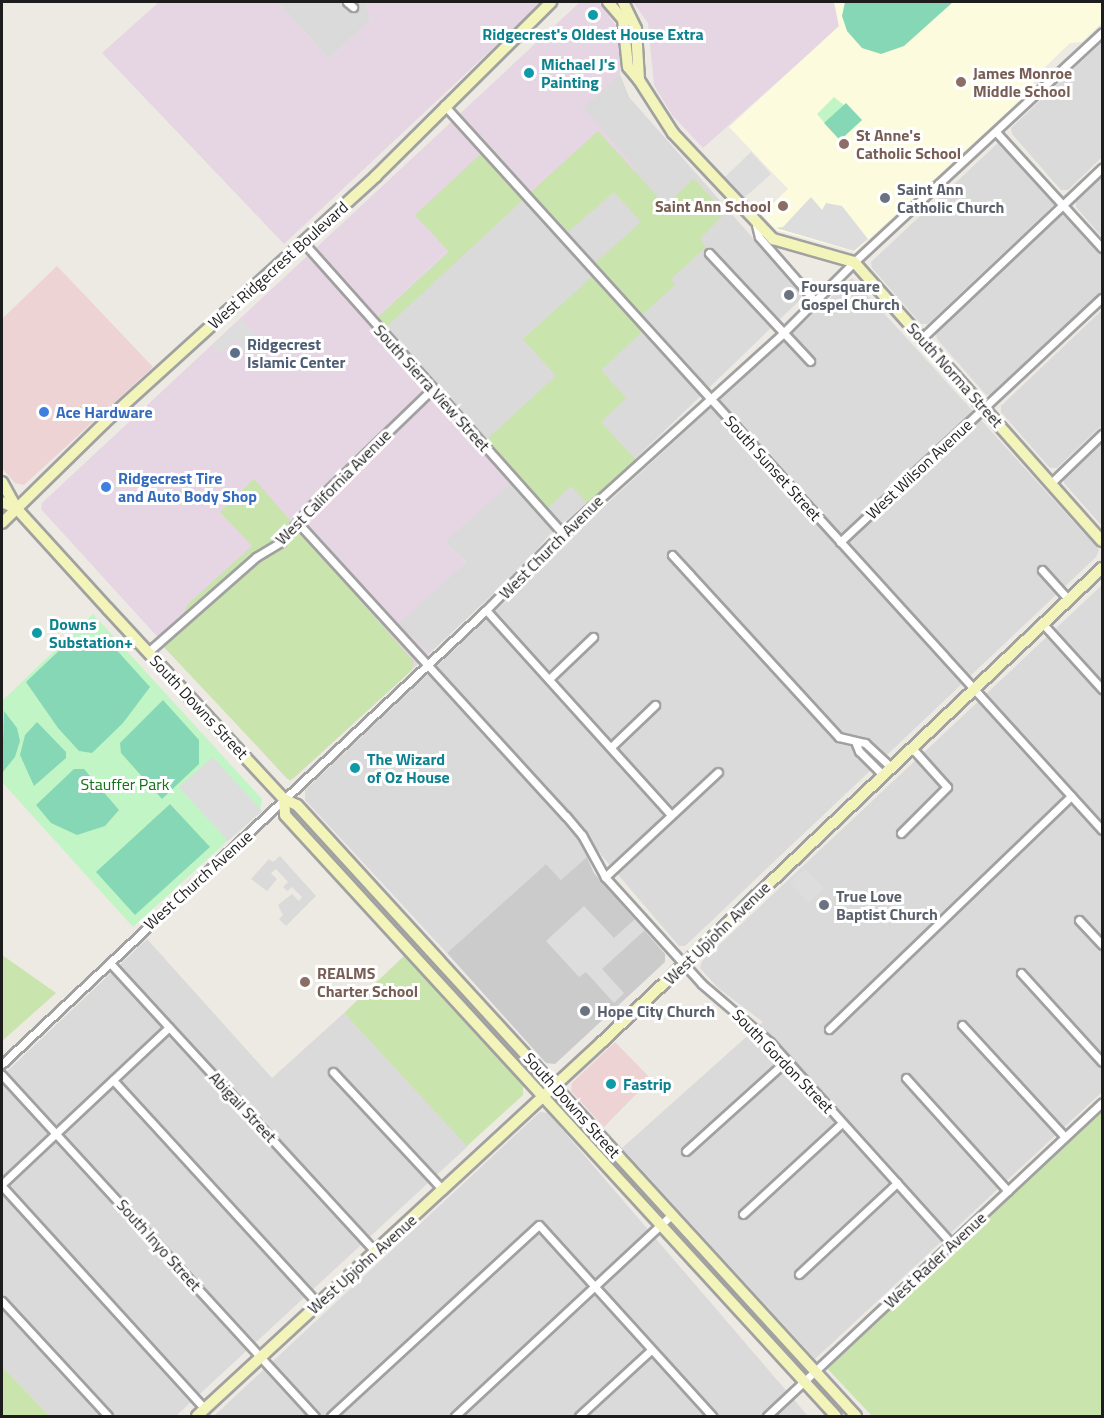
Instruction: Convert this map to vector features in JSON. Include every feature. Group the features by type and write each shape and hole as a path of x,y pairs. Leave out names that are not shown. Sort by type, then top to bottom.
{"main road":[{"name":"West Ridgecrest Boulevard","path":"2,524 89,437 376,176 444,105 551,2"},
{"path":"608,2 623,19 628,67 673,133 756,225 773,239 854,262"},
{"path":"623,2 636,29 639,80"},
{"name":"South Norma Street","path":"854,262 1102,541"},
{"path":"2,482 17,509"},
{"path":"2,502 17,509"},
{"name":"South Downs Street","path":"17,509 284,799 297,805 856,1416"},
{"name":"West Upjohn Avenue","path":"201,1413 685,965 1102,568"},
{"name":"South Downs Street","path":"284,799 285,815 836,1416"}],"street":[{"name":"West Church Avenue","path":"2,1064 486,610 562,533 709,397 782,334 854,262 1102,32"},
{"name":"South Sunset Street","path":"444,105 1102,830"},
{"path":"996,132 1102,248"},
{"path":"922,338 1102,168"},
{"path":"756,225 759,237 815,301"},
{"name":"South Sierra View Street","path":"303,242 562,533"},
{"path":"709,253 782,334 810,361"},
{"name":"West Wilson Avenue","path":"840,542 1102,298"},
{"name":"West California Avenue","path":"148,652 256,557 281,542 310,506 434,388"},
{"path":"1051,483 1102,435"},
{"name":"South Gordon Street","path":"298,523 582,835 605,878 702,984 748,1020 786,1060 951,1243"},
{"path":"672,555 839,737 856,744 865,743 887,771"},
{"path":"1042,570 1069,600"},
{"path":"486,610 671,814"},
{"path":"1043,624 1102,689"},
{"path":"549,680 593,637"},
{"path":"610,747 656,705"},
{"path":"856,744 859,751 887,771"},
{"path":"901,833 947,787 912,748"},
{"path":"605,878 718,772"},
{"path":"829,1029 1071,796"},
{"path":"1079,920 1102,945"},
{"name":"Abigail Street","path":"110,963 376,1252"},
{"path":"1021,973 1102,1062"},
{"path":"962,1025 1065,1137"},
{"path":"170,1027 2,1185 201,1413"},
{"path":"686,1151 786,1060"},
{"path":"333,1072 443,1190"},
{"name":"South Inyo Street","path":"2,1075 315,1416"},
{"path":"906,1078 1008,1191"},
{"path":"113,1080 318,1304"},
{"name":"West Rader Avenue","path":"767,1416 816,1373 1102,1102"},
{"path":"743,1214 842,1123"},
{"path":"799,1274 897,1184"},
{"path":"455,1416 671,1215"},
{"path":"331,1416 539,1224 596,1285 708,1415"},
{"path":"2,1301 108,1416"},
{"path":"579,1416 651,1350"}],"shaded area":[{"path":"159,2 277,2 329,59 371,20 365,2 542,2 284,244 102,53"},
{"path":"277,2 365,2 371,20 329,59"},
{"path":"580,2 599,2 621,33 620,74 583,108 636,169 568,231 521,181 376,318 519,475 445,542 466,562 398,624 430,653 294,778 287,779 41,509 42,503"},
{"path":"633,2 834,2 839,27 703,148 672,115 654,85 648,23"},
{"path":"834,2 1102,2 1102,23 1082,42 1070,43 1036,76 1032,89 855,252 776,230 761,214 788,189 729,127 839,26"},
{"path":"1102,42 1102,157 1068,190 1061,190 1012,134 1011,128"},
{"path":"620,74 629,97 801,293 801,299 606,487 549,535 526,563 430,653 397,624 466,562 445,542 376,318 522,181 635,169 582,108"},
{"path":"1000,141 1006,143 1053,197 1054,205 928,324 921,324 872,268 871,262"},
{"path":"751,152 771,174 744,198 725,177"},
{"path":"1102,177 1102,237 1076,207 1076,202"},
{"path":"811,197 822,210 826,203 842,206 868,239 854,251 776,228 783,227"},
{"path":"1064,212 1102,251 1102,292 993,395 986,395 937,339 936,333"},
{"path":"57,266 153,367 24,485 15,483 2,468 2,319"},
{"path":"852,278 1099,550 1096,557 685,946 679,946 597,850 561,880 546,864 447,953 305,800 305,790 540,569 549,557"},
{"path":"1102,310 1102,425 1057,468 1050,468 1001,412 1001,406"},
{"path":"241,319 264,344 250,357 234,340 220,355 212,346"},
{"path":"1102,441 1102,526 1064,483 1064,477"},
{"path":"1102,585 1102,1092 815,1359 622,1148 763,1022 718,988 700,968 702,961"},
{"path":"213,757 262,811 228,841 179,787"},
{"path":"280,856 316,896 286,926 279,919 283,915 278,905 292,894 299,901 302,897 292,887 287,891 283,887 288,882 276,869 271,873 277,879 267,891 251,879 269,859 273,862"},
{"path":"587,857 594,873 665,954 665,962 555,1064 546,1063 447,953 546,864 561,880"},
{"path":"805,869 824,888 808,903 790,883"},
{"path":"584,906 614,938 635,919 645,930 602,969 624,993 614,1003 586,972 579,977 546,941"},
{"path":"147,939 272,1078 344,1013 468,1146 176,1416 49,1416 2,1366 2,1076"},
{"path":"615,1042 651,1079 604,1127 571,1091 572,1083"},
{"path":"540,1112 548,1113 808,1416 214,1416"}],"green space":[{"path":"845,2 953,2 904,46 881,54 862,48 847,31 842,16"},
{"path":"834,97 862,120 840,141 817,114"},
{"path":"846,103 862,120 840,140 824,123"},
{"path":"598,131 665,205 694,179 725,213 700,239 706,247 671,279 675,285 640,317 593,265 641,222 614,192 568,232 531,192"},
{"path":"483,152 525,198 386,327 377,318 449,252 415,215"},
{"path":"594,275 644,330 601,370 626,398 601,422 637,461 589,505 571,486 546,510 484,442 556,376 523,339"},
{"path":"254,479 414,662 412,670 290,781 161,644 179,624 188,604 252,546 220,512"},
{"name":"Stauffer Park","path":"93,614 262,799 260,811 133,927 2,782 2,701"},
{"path":"94,638 113,646 150,687 123,723 92,753 79,751 58,728 26,682 68,642"},
{"path":"163,700 199,740 199,764 162,799 121,753 120,743"},
{"path":"4,711 17,728 20,741 15,757 2,773"},
{"path":"37,722 66,752 66,758 34,786 20,755 25,735"},
{"path":"74,769 84,769 119,810 105,826 77,835 51,823 36,805"},
{"path":"170,804 210,847 135,915 96,872"},
{"path":"2,955 56,993 2,1041"},
{"path":"404,956 523,1085 523,1095 467,1146 344,1013"},
{"path":"1102,1105 1102,1416 872,1416 825,1366"},
{"path":"2,1366 49,1416 2,1416"}],"place":[{"name":"Ridgecrest's Oldest House Extra","path":"593,15"},
{"name":"Michael J's Painting","path":"529,73"},
{"name":"James Monroe Middle School","path":"961,82"},
{"name":"St Anne's Catholic School","path":"844,144"},
{"name":"Saint Ann Catholic Church","path":"885,198"},
{"name":"Saint Ann School","path":"783,206"},
{"name":"Foursquare Gospel Church","path":"789,295"},
{"name":"Ridgecrest Islamic Center","path":"235,353"},
{"name":"Ace Hardware","path":"44,412"},
{"name":"Ridgecrest Tire and Auto Body Shop","path":"106,487"},
{"name":"Downs Substation+","path":"37,633"},
{"name":"The Wizard of Oz House","path":"355,768"},
{"name":"True Love Baptist Church","path":"824,905"},
{"name":"REALMS Charter School","path":"305,982"},
{"name":"Hope City Church","path":"585,1011"},
{"name":"Fastrip","path":"611,1084"}]}
